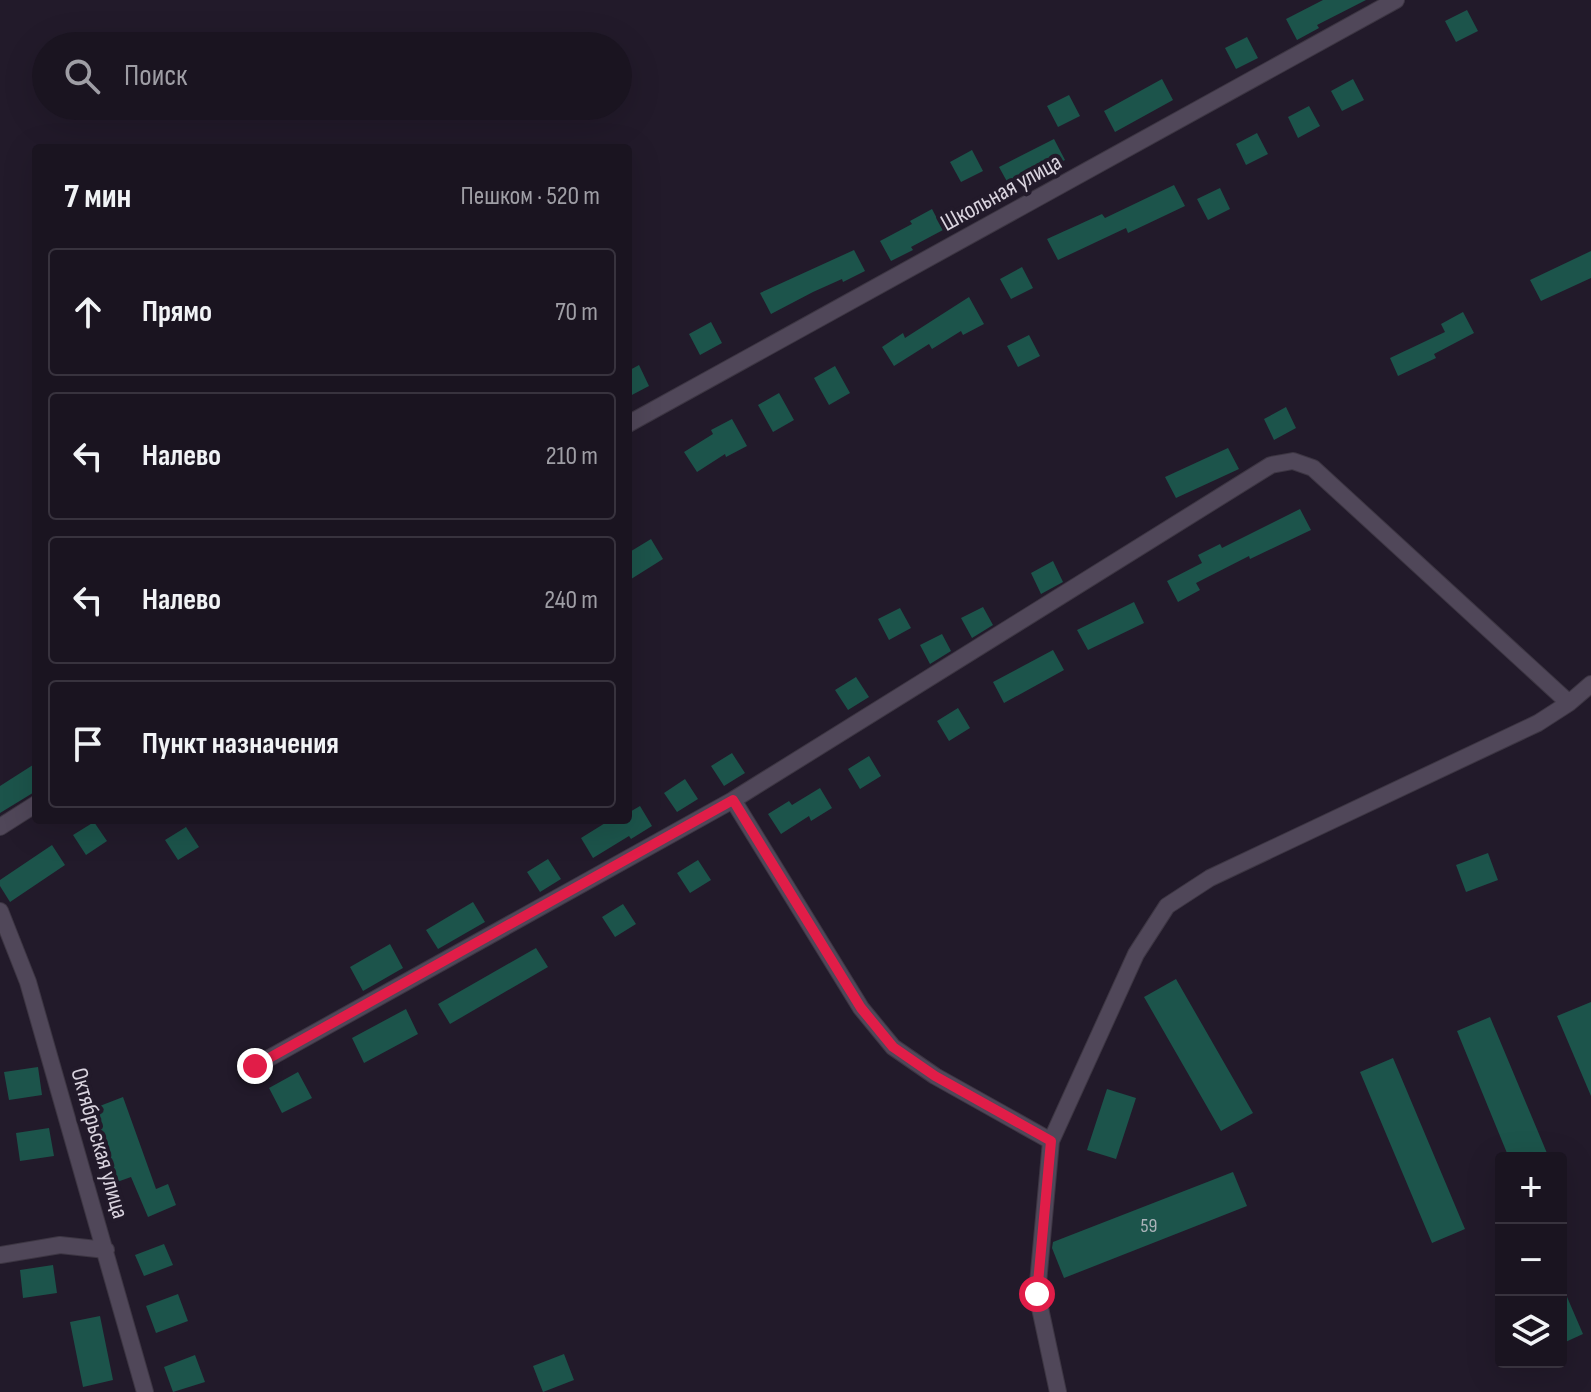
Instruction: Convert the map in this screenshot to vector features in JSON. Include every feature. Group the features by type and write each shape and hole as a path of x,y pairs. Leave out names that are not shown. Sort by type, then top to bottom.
{"street":[{"name":"Школьная улица","path":"632,422 1396,0"},
{"path":"255,1066 733,800 1271,465 1293,461 1313,468 1569,703"},
{"path":"1058,1392 1037,1294 1051,1141 1136,954 1167,906 1210,878 1538,723 1591,684"},
{"path":"733,800 861,1008 893,1047 935,1076 1051,1141"},
{"path":"0,827 32,807"},
{"name":"Октябрьская улица","path":"0,911 28,982 145,1392"},
{"path":"0,1255 60,1245 106,1250"}],"building":[{"path":"1323,0 1366,0 1317,25 1319,28 1297,40 1286,19"},
{"path":"1467,10 1478,31 1456,42 1445,21"},
{"path":"1247,37 1258,58 1236,69 1225,48"},
{"path":"1162,79 1173,100 1115,132 1104,111"},
{"path":"1353,79 1364,100 1342,111 1331,91"},
{"path":"1069,95 1080,116 1058,127 1047,106"},
{"path":"1309,106 1320,126 1298,138 1288,117"},
{"path":"1257,133 1268,154 1246,165 1236,144"},
{"path":"1054,139 1065,160 1010,187 999,167"},
{"path":"972,150 983,171 961,182 950,162"},
{"path":"1174,185 1185,206 1128,233 1126,228 1058,260 1047,239 1102,214 1105,218"},
{"path":"1220,188 1230,209 1208,220 1197,199"},
{"path":"932,209 943,230 891,261 880,241"},
{"path":"854,250 865,271 813,292 771,314 760,293"},
{"path":"1591,251 1591,278 1541,301 1530,280"},
{"path":"1022,267 1033,288 1011,299 1000,279"},
{"path":"969,297 984,324 963,335 961,331 932,349 929,344 894,366 882,347 903,333 905,338"},
{"path":"1463,312 1474,333 1434,354 1436,358 1398,376 1390,358 1445,332 1441,324"},
{"path":"711,322 722,343 700,355 689,334"},
{"path":"1029,335 1040,356 1018,367 1007,346"},
{"path":"639,365 649,386 632,395 632,369"},
{"path":"835,366 850,393 829,405 814,378"},
{"path":"779,393 794,420 773,432 758,405"},
{"path":"1286,407 1296,428 1274,440 1264,419"},
{"path":"732,419 747,446 726,457 725,454 697,472 684,452 713,434 711,430"},
{"path":"1228,448 1239,469 1176,498 1165,477"},
{"path":"1300,509 1311,530 1196,583 1200,590 1178,602 1167,581 1202,563 1198,555 1220,544 1222,548"},
{"path":"651,539 663,559 632,578 632,551"},
{"path":"1053,561 1063,582 1041,594 1031,573"},
{"path":"1134,602 1144,623 1088,650 1077,630"},
{"path":"983,607 993,625 972,638 961,618"},
{"path":"900,608 911,628 889,640 878,619"},
{"path":"942,634 951,651 930,664 920,645"},
{"path":"1053,650 1064,670 1004,703 993,682"},
{"path":"856,677 869,697 848,710 835,690"},
{"path":"958,708 970,728 949,741 937,721"},
{"path":"732,753 745,773 724,786 711,766"},
{"path":"869,756 881,776 860,789 848,769"},
{"path":"32,766 32,793 0,813 0,786"},
{"path":"685,779 698,799 677,812 664,793"},
{"path":"820,788 832,808 811,821 809,816 781,834 768,814 789,801 792,805"},
{"path":"640,806 652,826 593,858 581,838 604,824 632,824 632,811"},
{"path":"95,824 107,841 86,855 73,835"},
{"path":"186,827 199,847 178,860 165,840"},
{"path":"52,845 65,865 10,902 0,886 0,880"},
{"path":"1488,853 1498,880 1466,892 1456,865"},
{"path":"548,859 561,879 540,892 527,872"},
{"path":"698,860 711,880 690,893 677,873"},
{"path":"473,902 485,922 438,949 426,930"},
{"path":"623,904 636,924 615,937 602,917"},
{"path":"390,944 403,968 363,991 350,967"},
{"path":"536,948 548,967 450,1024 438,1004"},
{"path":"1176,979 1253,1113 1221,1131 1144,997"},
{"path":"1591,1002 1591,1096 1557,1016"},
{"path":"406,1009 418,1034 364,1063 352,1038"},
{"path":"1490,1017 1546,1152 1507,1152 1457,1031"},
{"path":"1393,1058 1465,1229 1432,1243 1360,1072"},
{"path":"38,1067 42,1095 9,1100 4,1072"},
{"path":"298,1072 312,1098 282,1113 269,1088"},
{"path":"1107,1089 1136,1098 1116,1159 1087,1150"},
{"path":"123,1097 156,1189 168,1184 176,1205 148,1217 131,1177 117,1182 92,1109"},
{"path":"49,1128 54,1156 20,1161 16,1133"},
{"path":"1233,1172 1247,1206 1064,1278 1052,1248 1053,1242"},
{"path":"164,1244 173,1265 144,1276 135,1255"},
{"path":"53,1265 57,1293 23,1298 20,1270"},
{"path":"178,1294 188,1321 156,1333 146,1306"},
{"path":"1567,1297 1583,1334 1567,1341"},
{"path":"100,1316 113,1380 83,1387 70,1322"},
{"path":"564,1354 574,1380 543,1392 533,1366"},
{"path":"195,1355 205,1382 173,1392 164,1367"}],"route":[{"path":"255,1066 733,800 861,1008 893,1047 935,1076 1051,1141 1037,1294"}]}
